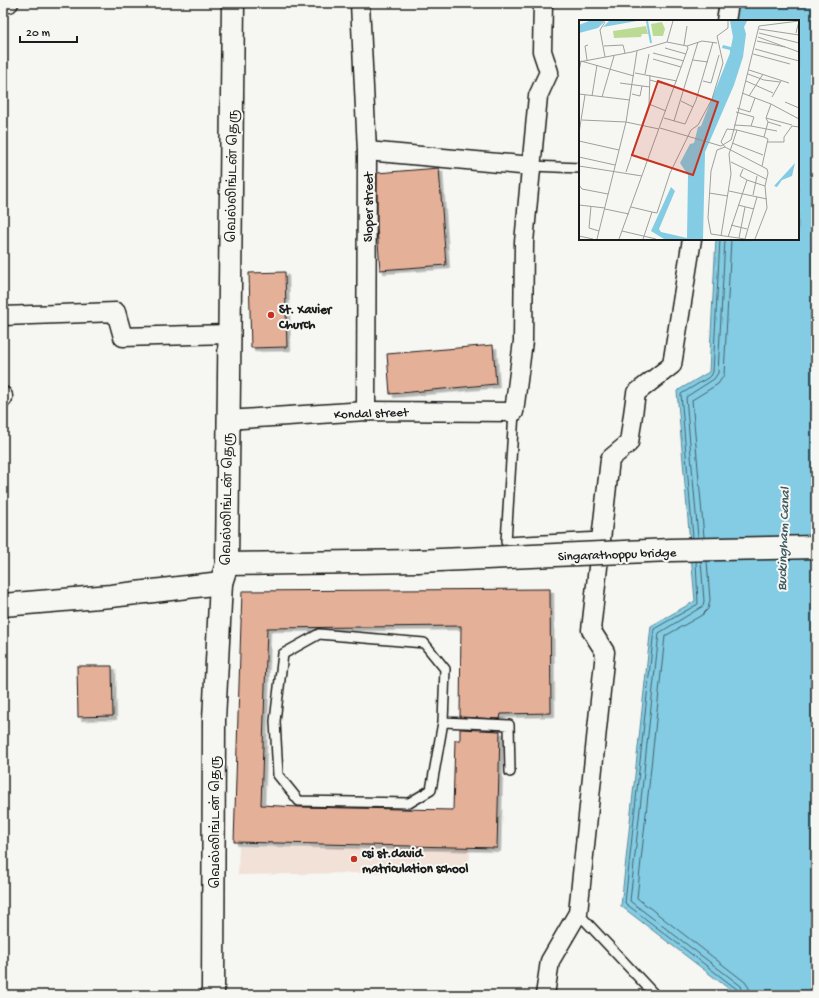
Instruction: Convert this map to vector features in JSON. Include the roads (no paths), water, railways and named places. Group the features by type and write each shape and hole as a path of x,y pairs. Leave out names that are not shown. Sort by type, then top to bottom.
{"main road":[{"name":"வெல்லிங்டன் தெரு","path":"213,995 214,720 224,573 233,3"},
{"name":"Singarathoppu bridge","path":"224,573 417,561 671,550 816,547"},
{"path":"3,605 111,596 224,573"}],"street":[{"path":"3,4 9,3"},
{"name":"Sloper street","path":"360,3 367,151 366,411"},
{"path":"514,412 523,341 524,242 538,96 549,72 542,51 543,3"},
{"path":"726,20 729,3"},
{"path":"367,151 532,166"},
{"path":"545,995 550,961 578,913 605,652 591,630 610,459 629,443 636,393 672,365 692,240"},
{"path":"3,316 116,312 123,337 228,334"},
{"name":"Kondal street","path":"227,420 366,411 514,412"}],"lane":[{"path":"532,166 579,168"},
{"path":"514,412 506,542 601,537"},
{"path":"319,634 424,643 445,669 443,722 431,790 409,803 299,801 278,775 275,721 283,654 319,634"},
{"path":"443,722 509,725 510,772"},
{"path":"578,913 655,995"}],"water":[{"name":"Buckingham Canal","path":"728,3 816,3 816,995 737,995 621,906 651,626 695,601 677,391 709,372 716,240 799,240 799,20 727,20"}],"place":[{"name":"St. Xavier Church","path":"271,315"},
{"name":"csi st.david matriculation school","path":"354,859"}]}
